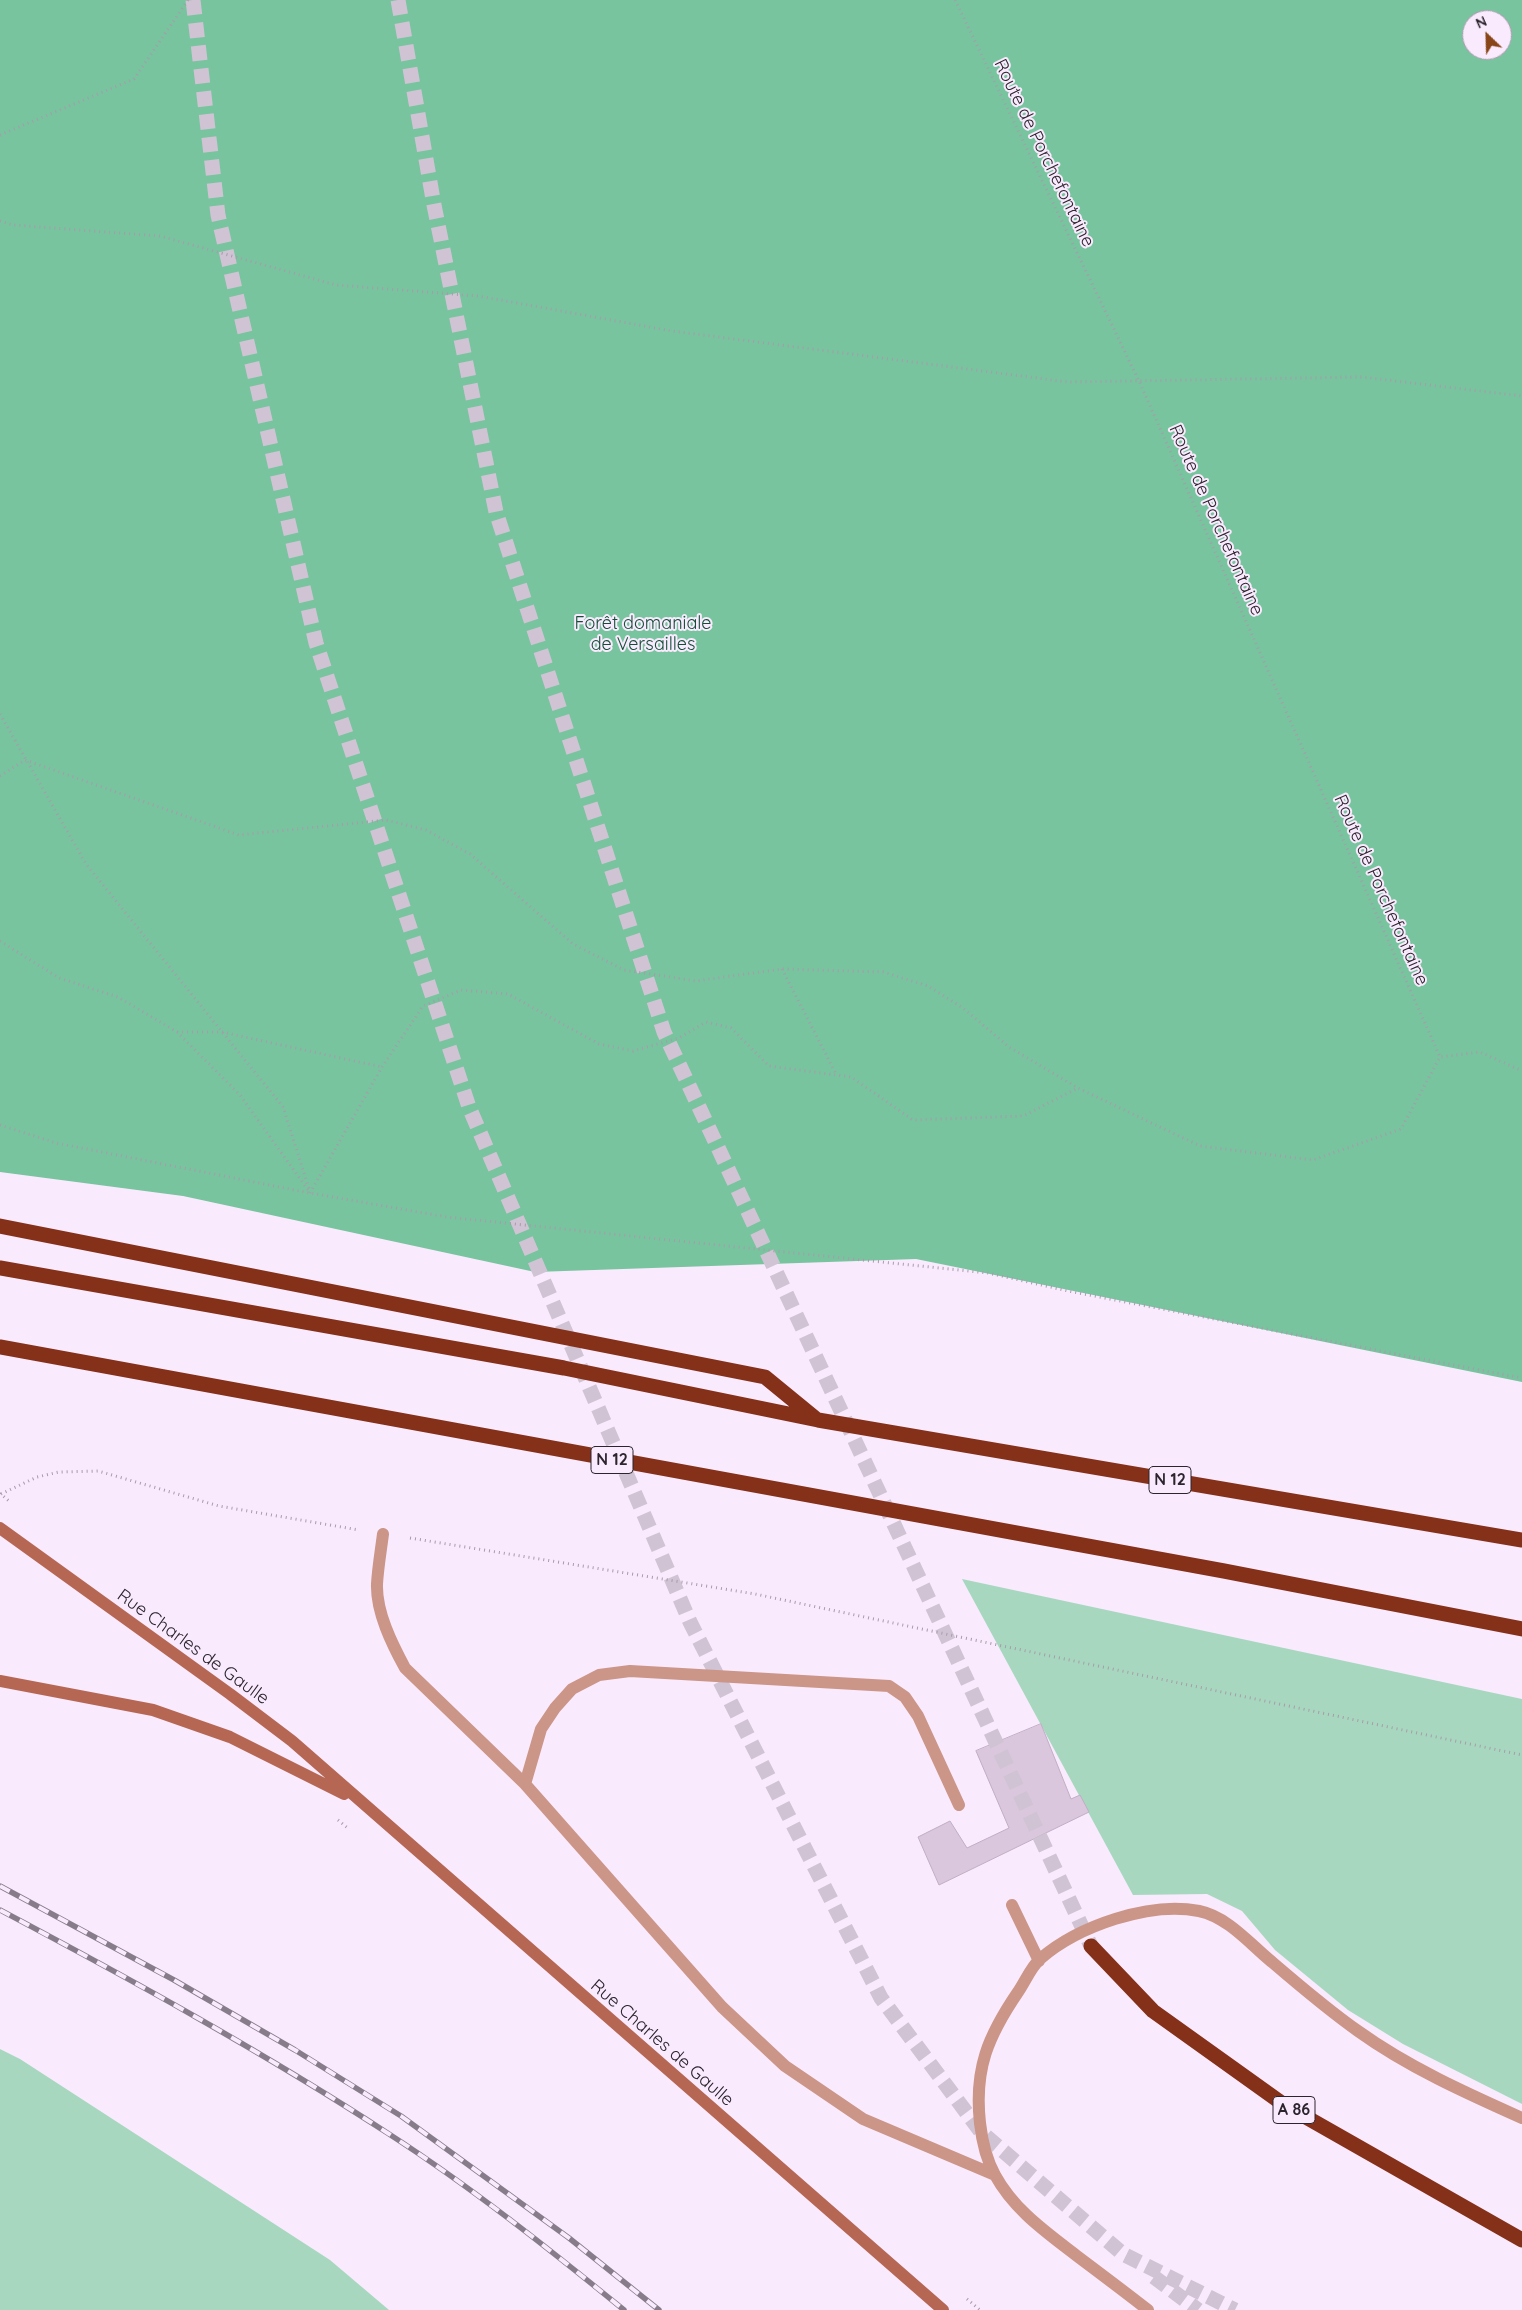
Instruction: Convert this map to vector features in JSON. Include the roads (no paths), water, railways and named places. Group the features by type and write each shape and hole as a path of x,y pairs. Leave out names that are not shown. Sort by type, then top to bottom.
{"highway":[{"path":"0,1226 765,1376 818,1420"},
{"name":"N 12","path":"0,1268 564,1368 818,1420 1522,1540"},
{"name":"N 12","path":"0,1347 1224,1571 1522,1629"},
{"name":"A 86","path":"1091,1946 1153,2011 1283,2104 1522,2240"}],"main road":[{"name":"Rue Charles de Gaulle","path":"0,1528 292,1741 359,1802 943,2310"},
{"name":"Rue Charles de Gaulle","path":"0,1681 153,1710 230,1736 359,1802"}],"lane":[{"path":"383,1534 377,1586 384,1621 392,1646 405,1668 526,1784 722,2008 785,2066 863,2119 995,2175"},
{"path":"526,1784 540,1730 555,1708 572,1690 599,1674 630,1671 888,1686 905,1697 918,1716 959,1805"},
{"path":"1012,1905 1039,1961"},
{"path":"1148,2310 1035,2224 1016,2205 995,2175 984,2151 978,2106 978,2082 984,2053 997,2022 1039,1961 1058,1946 1088,1930 1140,1912 1170,1908 1202,1912 1223,1922 1241,1934 1317,2000 1360,2033 1412,2065 1522,2118"}],"tunnel":[{"path":"193,0 218,215 316,643 469,1107 690,1622 881,1998 981,2132 1123,2254 1235,2310"},
{"path":"398,0 434,205 496,512 664,1032 1091,1946"},
{"path":"1154,2277 1198,2310"}],"railway":[{"path":"0,1886 174,1980 295,2050 401,2116 569,2238 659,2310"},
{"path":"0,1910 197,2018 294,2074 389,2134 450,2175 509,2219 624,2310"}],"park label":[{"name":"Forêt domaniale de Versailles","path":"643,634"}]}
